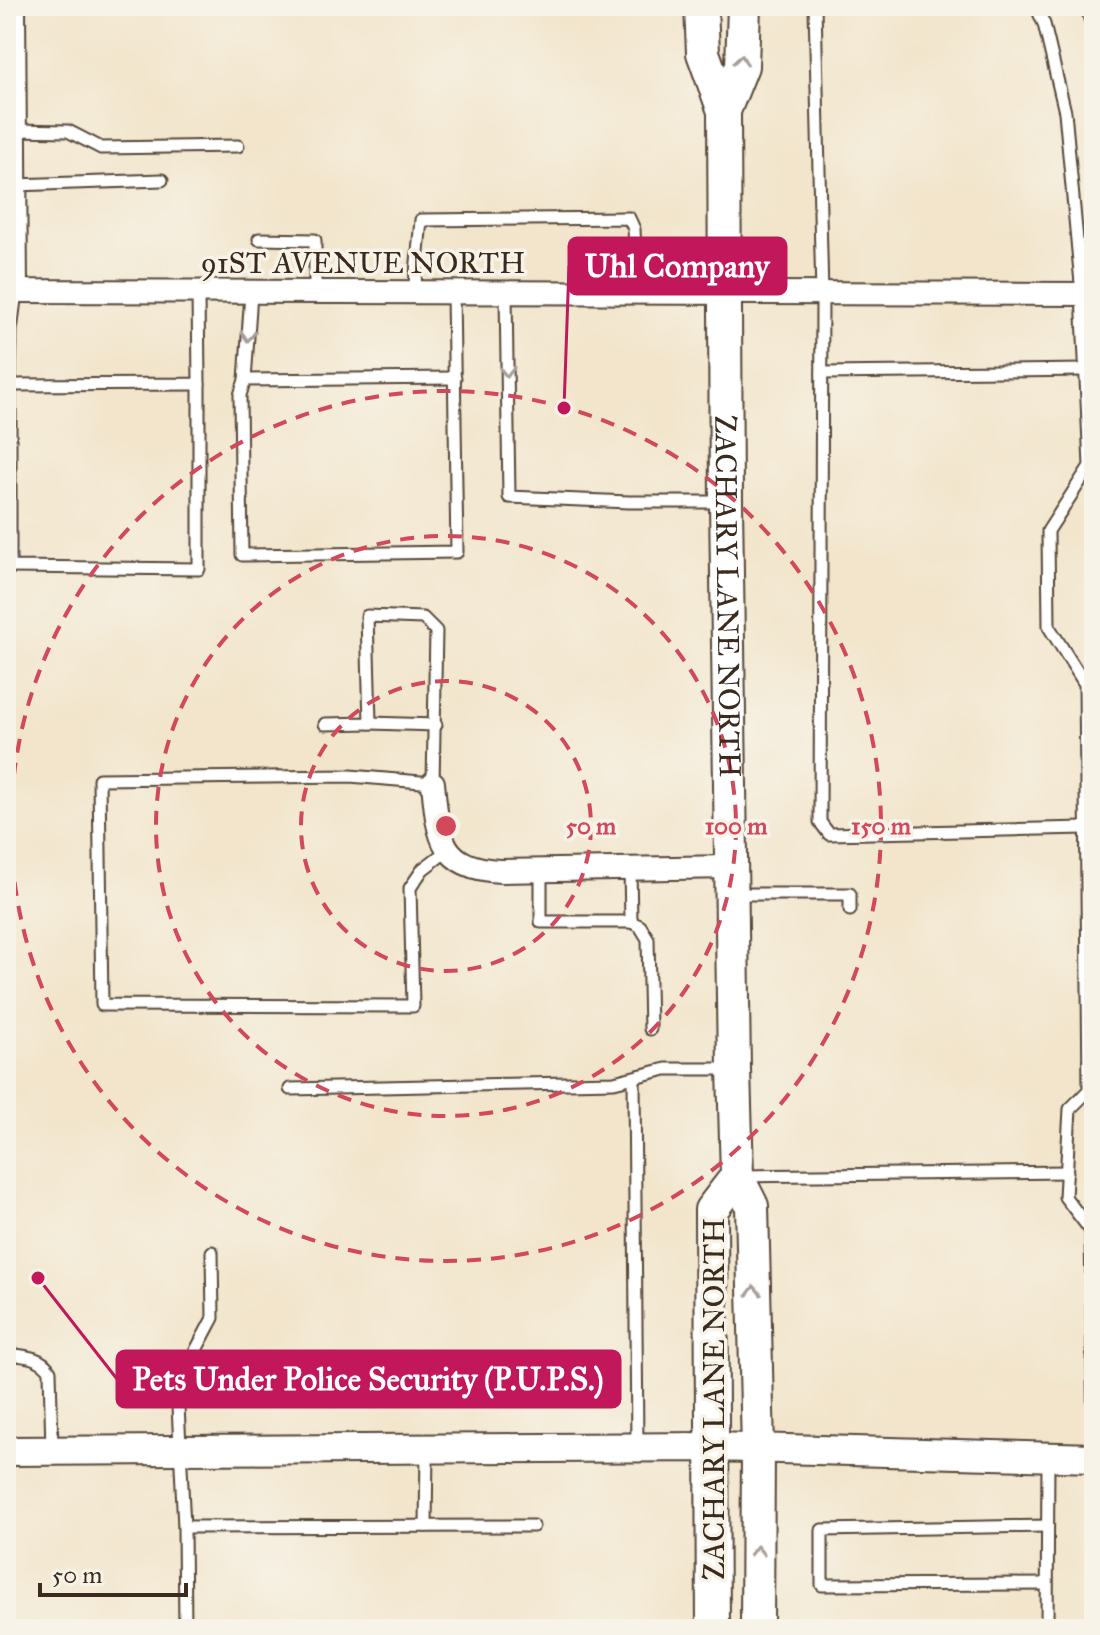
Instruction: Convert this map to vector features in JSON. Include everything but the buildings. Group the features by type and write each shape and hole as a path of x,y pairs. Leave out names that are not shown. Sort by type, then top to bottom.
{"main road":[{"name":"ZACHARY LANE NORTH","path":"701,6 703,53 724,111 734,1069 737,1176 752,1206 758,1449 757,1629"},
{"name":"ZACHARY LANE NORTH","path":"724,111 742,66 744,6"},
{"name":"ZACHARY LANE NORTH","path":"713,1629 711,1210 737,1176"}],"street":[{"path":"14,6 16,291"},
{"name":"91ST AVENUE NORTH","path":"16,291 1088,294"},
{"path":"433,783 436,818 442,841 464,865 541,870 630,869 731,881"},
{"path":"6,1451 714,1447 1094,1458"}],"lane":[{"path":"815,6 822,295 820,822 829,834 1086,828"},
{"path":"1036,6 1044,24 1065,112 1088,294 1085,370 1090,466 1048,531 1048,545 1049,627 1085,684 1089,1090 1070,1109 1065,1197 1091,1231 1094,1442"},
{"path":"15,130 68,131 101,148 238,146"},
{"path":"15,185 162,180"},
{"path":"414,294 421,220 629,218 634,229 637,293"},
{"path":"259,239 315,240 315,293"},
{"path":"16,291 11,331 10,567 199,569 198,292"},
{"path":"251,293 245,380 240,395 242,555 457,552 453,294"},
{"path":"506,294 509,497 726,502"},
{"path":"822,373 1085,370"},
{"path":"245,380 455,378"},
{"path":"10,385 199,384"},
{"path":"370,723 367,616 423,618 436,631 433,783 350,776 99,779 102,1005 413,1006 410,888 423,869 448,850"},
{"path":"325,724 436,725"},
{"path":"630,869 631,922"},
{"path":"541,870 541,922 631,922 640,926 648,939 650,1029"},
{"path":"731,881 850,894 850,910"},
{"path":"290,1089 614,1082 666,1069 734,1069"},
{"path":"634,1079 637,1447"},
{"path":"737,1176 1067,1172"},
{"path":"185,1629 182,1451 177,1386 213,1318 212,1252"},
{"path":"6,1354 34,1358 45,1363 50,1371 52,1451"},
{"path":"426,1526 427,1450"},
{"path":"1047,1629 1048,1457"},
{"path":"184,1527 533,1526"},
{"path":"1047,1526 822,1530 822,1585 1047,1584"}],"railway":[{"path":"1083,6 1094,41"}],"place":[{"name":"Uhl Company","path":"564,408"},
{"name":"Pets Under Police Security (P.U.P.S.)","path":"38,1278"}]}
